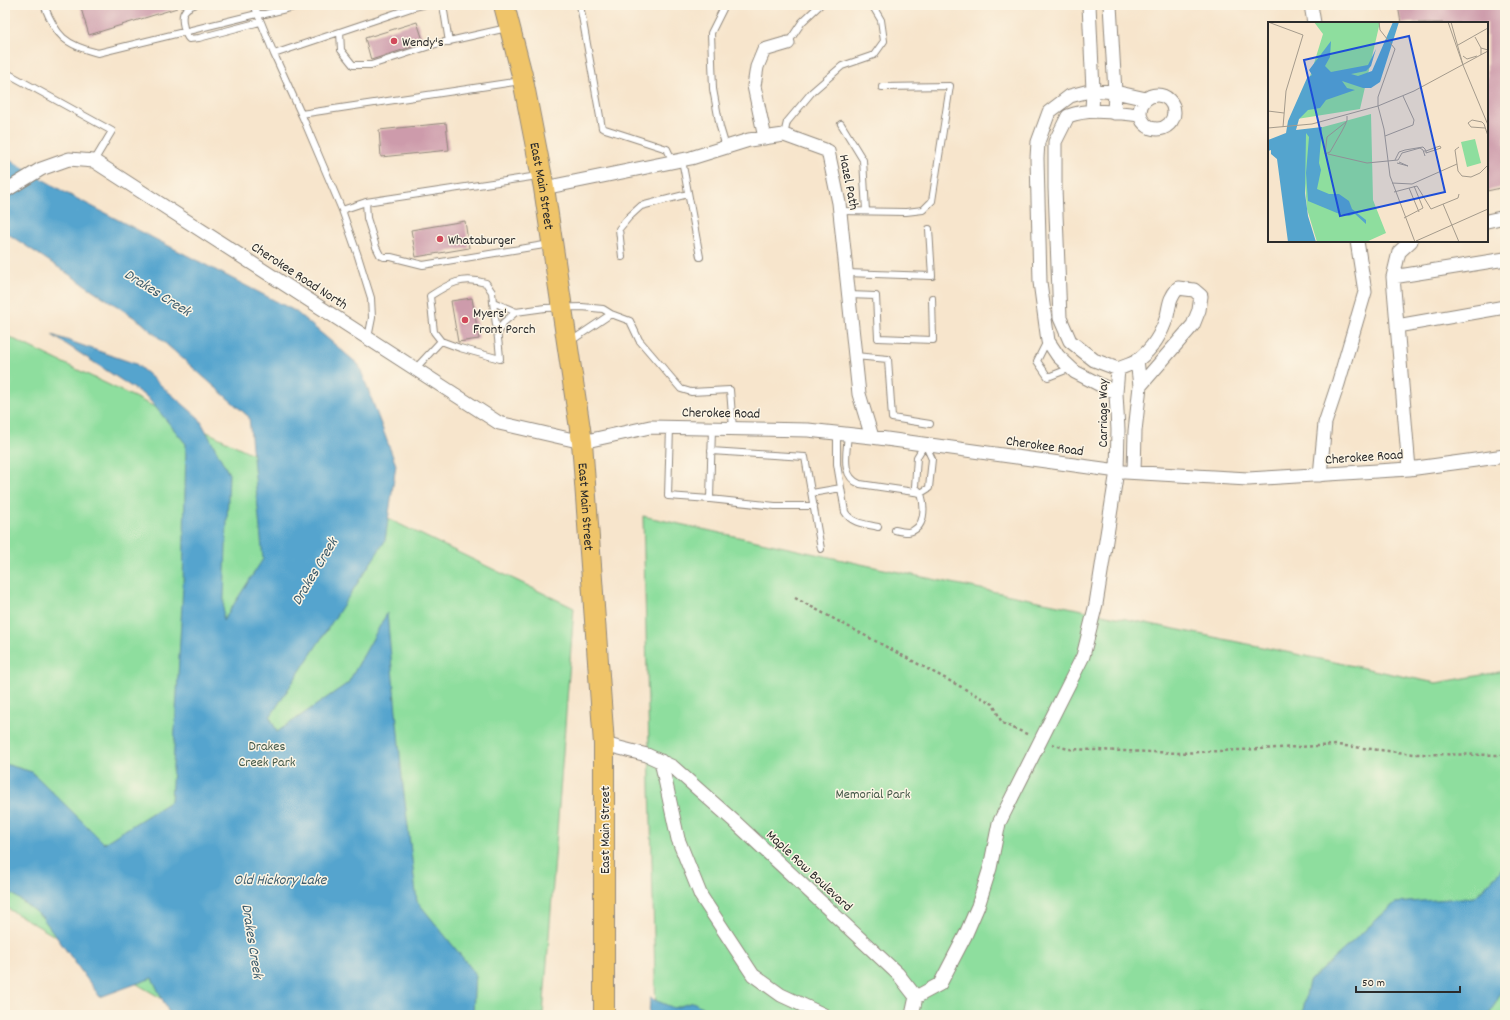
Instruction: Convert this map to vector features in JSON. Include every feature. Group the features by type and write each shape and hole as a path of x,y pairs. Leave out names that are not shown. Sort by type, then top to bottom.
{"main road":[{"name":"East Main Street","path":"504,5 523,80 543,182 582,442 604,744 604,1015"}],"street":[{"path":"1089,5 1093,90 1092,111"},
{"path":"1110,5 1115,92 1114,113"},
{"path":"1311,5 1314,22"},
{"path":"765,138 754,86 758,66 764,50 788,42"},
{"path":"1116,393 1075,372 1058,356 1047,338 1040,272 1037,190 1038,142 1049,112 1070,96 1093,90 1115,92 1146,99"},
{"path":"1156,95 1167,98 1174,108 1173,119 1165,128 1154,130 1145,125 1140,116 1142,105 1146,99 1156,95"},
{"path":"1118,369 1094,360 1070,341 1060,318 1057,270 1055,142 1068,116 1080,112 1092,111 1140,116"},
{"name":"Hazel Path","path":"543,182 677,161 748,140 784,135 828,151 839,211 859,394 872,437"},
{"name":"Cherokee Road North","path":"5,191 41,169 69,159 94,161 499,423 582,442"},
{"path":"1037,190 1055,188"},
{"path":"1488,221 1505,217"},
{"path":"1320,474 1325,423 1365,292 1357,242"},
{"path":"1409,469 1393,277 1399,252 1410,242"},
{"path":"1393,277 1505,259"},
{"path":"1040,272 1057,270"},
{"name":"Carriage Way","path":"916,997 940,984 965,936 978,906 985,883 999,823 1083,656 1096,604 1117,471 1118,430 1116,393 1118,369 1137,360 1150,349 1160,335 1171,297 1178,288 1194,290 1201,296 1199,310 1193,325 1140,386"},
{"path":"1397,326 1505,307"},
{"path":"1047,338 1064,326"},
{"path":"1134,472 1135,431 1140,386 1137,360"},
{"name":"Cherokee Road","path":"582,442 650,427 808,430 925,444 1117,471 1248,479 1409,469 1505,456"},
{"name":"Maple Row Boulevard","path":"604,744 647,755 673,767 734,821 898,974 916,997"},
{"path":"661,761 678,839 701,896 753,975 781,995 824,1015"},
{"path":"912,1015 916,997"}],"lane":[{"path":"44,5 52,24 65,40 80,48 98,53 184,31 302,5"},
{"path":"194,5 182,13 184,31 187,37 192,40 260,22"},
{"path":"254,5 342,210 371,298 372,318 368,339"},
{"path":"274,54 423,5"},
{"path":"443,5 449,42"},
{"path":"580,5 602,128 667,149 677,161 688,194 700,257"},
{"path":"724,5 725,7 711,34 713,89 720,127 726,147"},
{"path":"788,42 802,22 820,5"},
{"path":"784,135 787,122 812,92 842,66 874,55 884,41 881,20 872,5"},
{"path":"340,32 341,50 353,65 371,65 436,44 510,27"},
{"path":"5,72 112,131 94,161"},
{"path":"301,114 523,80"},
{"path":"839,211 906,212 923,210 932,201 950,86 882,87"},
{"path":"841,124 863,160 866,211"},
{"path":"342,210 366,202 543,182"},
{"path":"622,257 619,229 629,217 641,206 688,194"},
{"path":"366,202 367,218 376,247 380,255 384,257 391,257 424,265 552,243"},
{"path":"846,273 932,276 929,229"},
{"path":"460,280 477,280 486,283 492,292 492,302 498,334 500,359 440,341 434,332 430,296 447,285 460,280"},
{"path":"849,295 876,296 878,338 933,340 932,298"},
{"path":"492,302 516,312 562,307 603,309 610,314 630,321 639,340 681,389 690,392 730,390 733,428"},
{"path":"498,334 503,323 516,312"},
{"path":"567,344 610,314"},
{"path":"1047,338 1037,361 1048,377 1071,368"},
{"path":"415,369 440,341"},
{"path":"855,356 888,359 892,418 930,424"},
{"path":"670,427 668,496 775,506 814,506"},
{"path":"710,499 712,428"},
{"path":"842,434 837,464 845,512 848,517 857,523 878,527"},
{"path":"842,434 846,467 848,476 851,479 860,484 921,493 928,488 932,459 925,444"},
{"path":"895,530 906,532 914,530 919,525 924,512 921,493 915,486 917,457 925,444"},
{"path":"711,451 805,457 821,549"},
{"path":"812,493 840,488"}],"path":[{"path":"795,598 993,704 1002,724 1068,749 1180,753 1337,745 1414,754 1505,756"}],"green space":[{"name":"Drakes Creek Park","path":"5,335 574,608 543,1015 190,1015 5,907"},
{"name":"Memorial Park","path":"643,516 879,568 1436,683 1505,671 1505,1015 656,1015"}],"water":[{"name":"Old Hickory Lake","path":"5,157 66,193 295,311 359,365 396,465 385,541 270,717 277,732 348,683 387,613 402,777 417,901 475,973 473,1015 170,1015 152,978 100,997 42,917 5,888 5,764 32,772 104,843 171,801 183,585 186,444 147,397 52,335 136,364 199,418 229,474 223,621 263,559 249,417 141,322 5,232"},
{"path":"1505,866 1505,986 1489,1015 1302,1015 1309,981 1395,903 1475,897"},
{"path":"650,998 674,1008 693,1002 715,1015 649,1015"}],"building":[{"path":"80,5 176,5 177,8 89,35"},
{"path":"1398,5 1505,5 1505,187 1488,191 1488,22 1401,22"},
{"name":"Wendy's","path":"417,22 424,43 371,60 365,38"},
{"path":"446,123 449,150 381,157 379,130"},
{"name":"Whataburger","path":"465,221 469,248 416,257 411,230"},
{"name":"Myers' Front Porch","path":"472,298 479,339 458,342 451,301"}],"place":[{"name":"Wendy's","path":"394,41"},
{"name":"Whataburger","path":"440,239"},
{"name":"Myers' Front Porch","path":"465,320"}],"water label":[{"name":"Drakes Creek","path":"158,292"},
{"name":"Drakes Creek","path":"314,571"},
{"name":"Drakes Creek","path":"253,941"}]}
